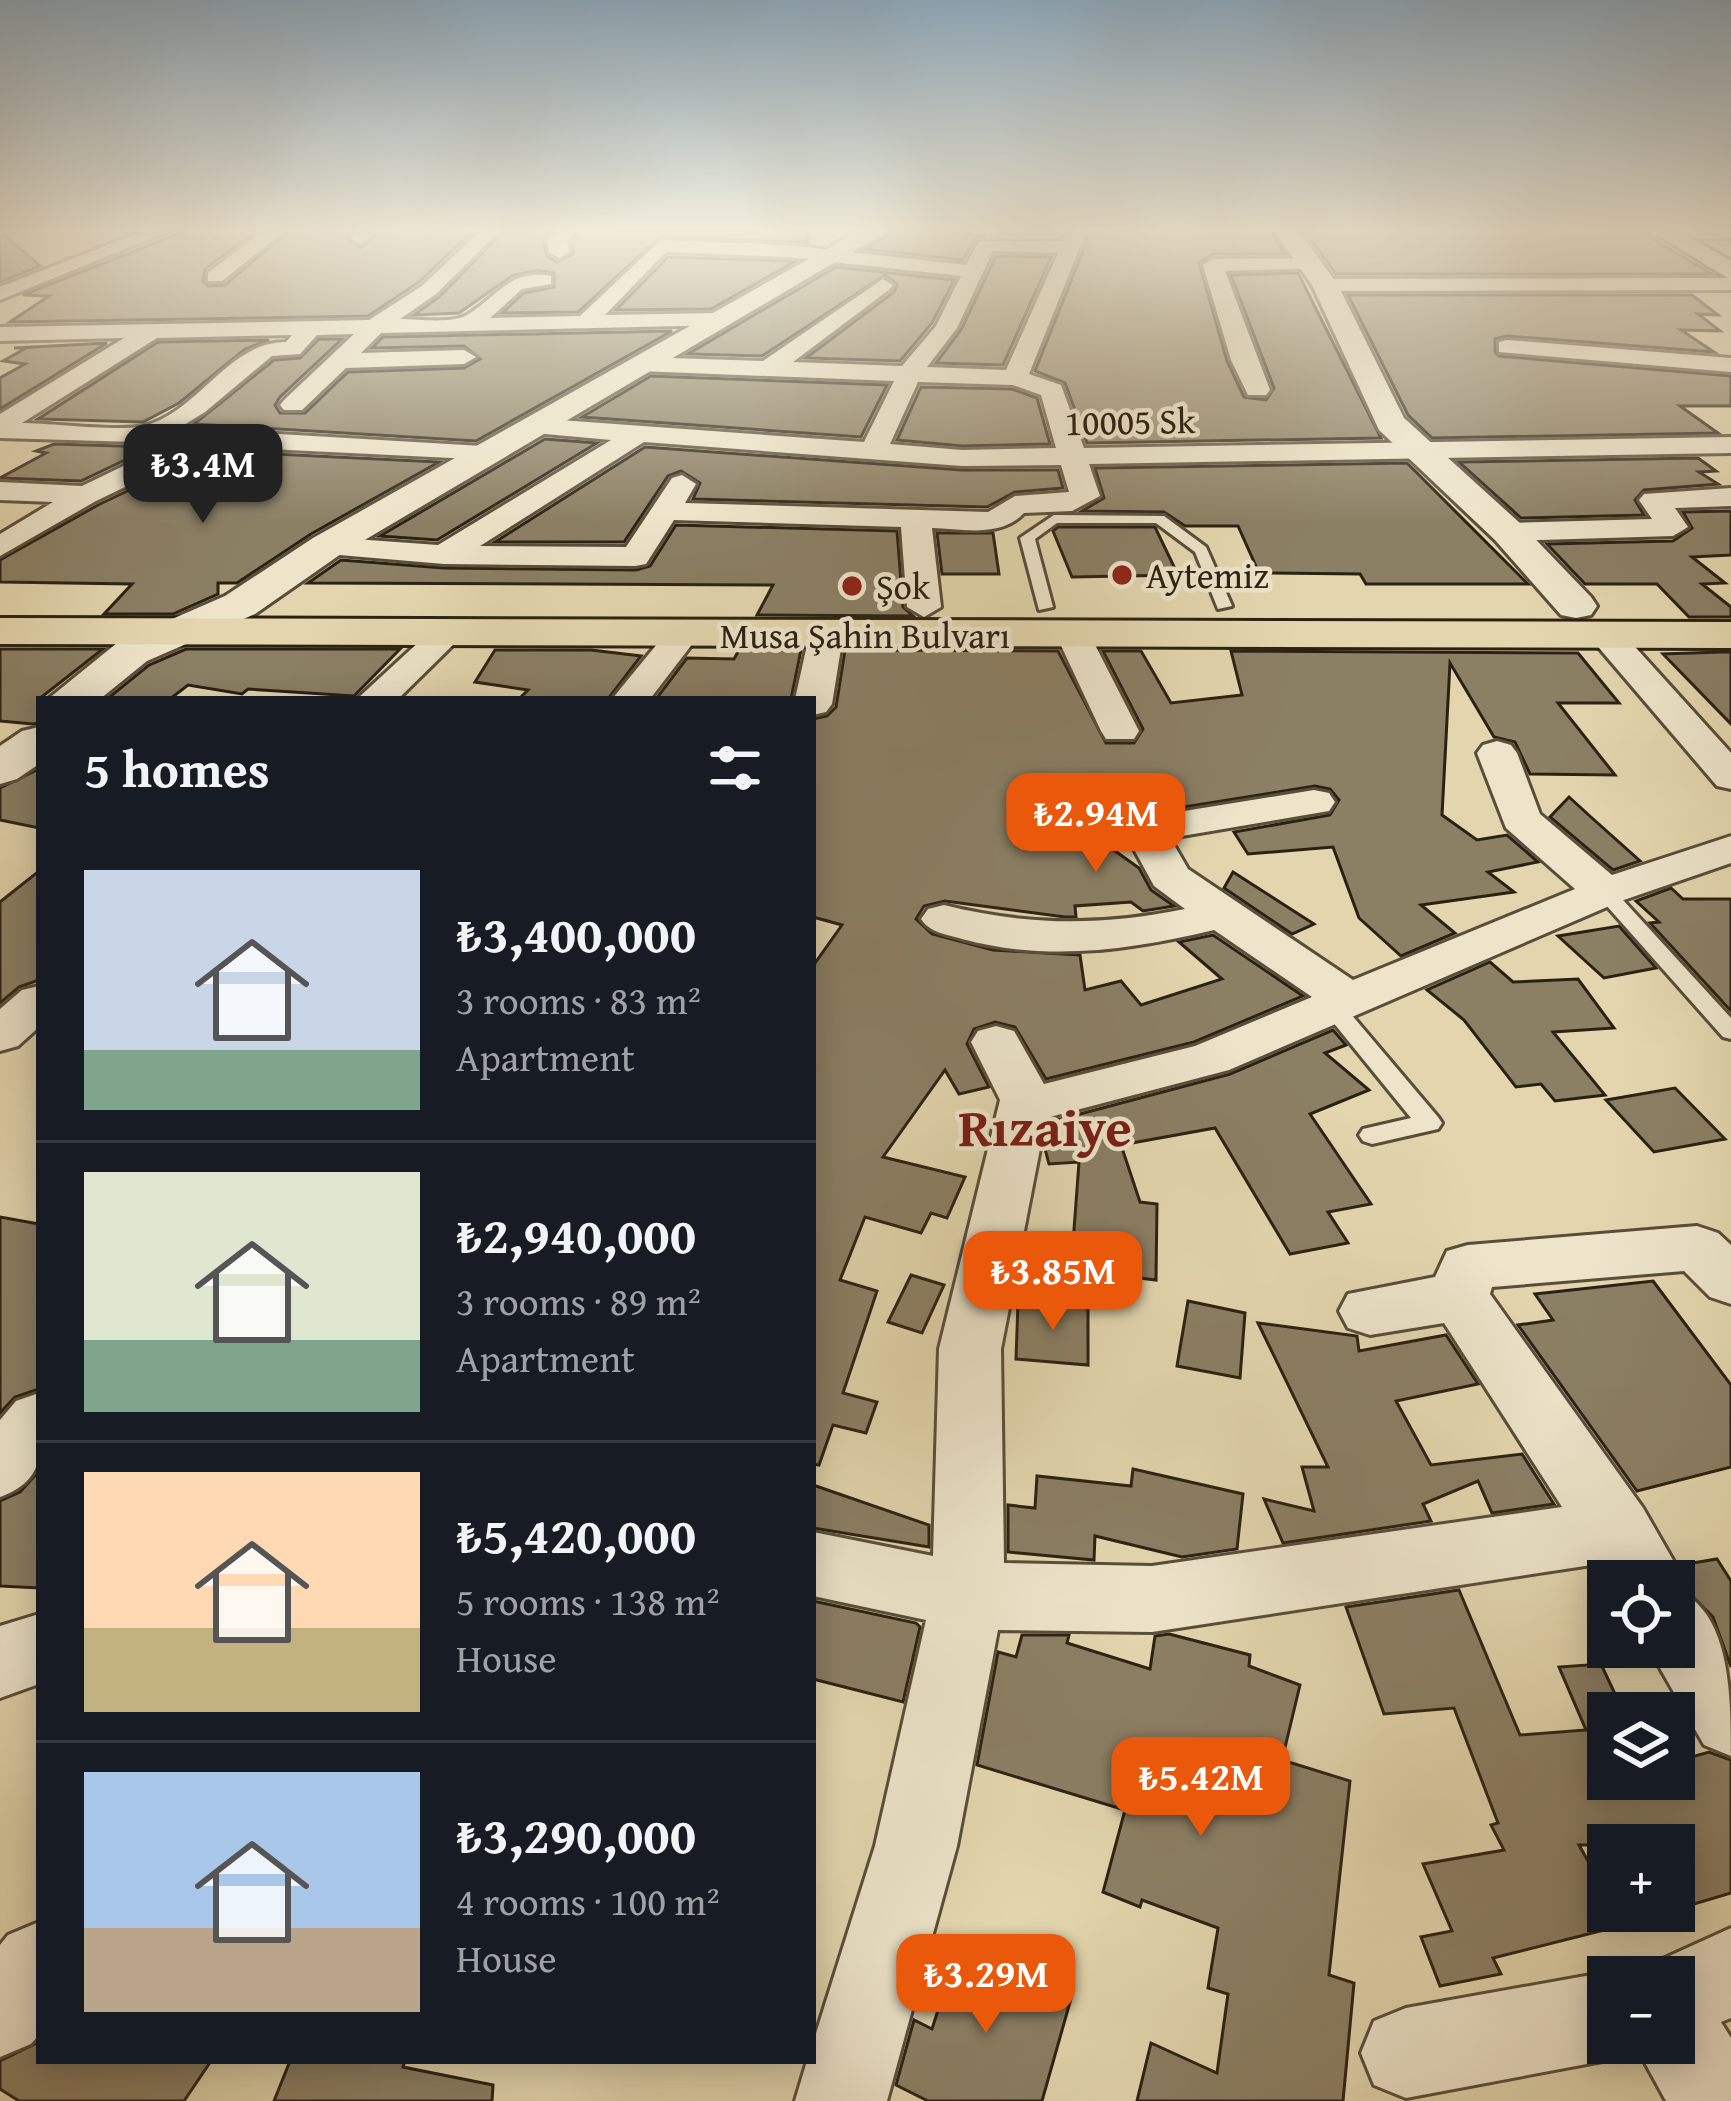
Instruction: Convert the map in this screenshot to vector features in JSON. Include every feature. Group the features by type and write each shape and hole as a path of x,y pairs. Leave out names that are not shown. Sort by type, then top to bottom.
{"main road":[{"name":"Musa Şahin Bulvarı","path":"0,603 924,607 1059,621 1591,620 1731,607"},
{"name":"Musa Şahin Bulvarı","path":"0,632 826,636 1224,606 1591,620 1731,635"}],"street":[{"path":"0,334 311,327"},
{"path":"149,434 196,407 266,349 292,349 313,327"},
{"path":"293,405 375,327"},
{"path":"74,696 132,652 240,605 327,545 532,426 640,356 701,327"},
{"path":"767,370 826,327"},
{"path":"874,450 910,373 946,327"},
{"path":"1015,378 1036,327"},
{"path":"1233,327 1235,349 1257,390"},
{"path":"1344,327 1390,423 1508,532 1731,777"},
{"path":"0,427 152,331"},
{"path":"1507,347 1731,365"},
{"path":"341,362 479,356"},
{"path":"640,356 767,370 1015,378 1052,390 1085,496 1072,502 1015,505 1009,514 993,521 667,511"},
{"path":"1703,418 1731,442"},
{"path":"1647,422 1682,447"},
{"name":"10005 Sk","path":"532,426 874,450 1441,471 1731,442"},
{"path":"0,427 482,454"},
{"path":"0,461 51,432"},
{"path":"444,555 636,436"},
{"path":"0,547 86,495 206,437"},
{"path":"327,545 444,555 635,557 706,441"},
{"path":"1220,481 1441,471 1501,486"},
{"path":"0,491 86,495"},
{"path":"1508,532 1673,527 1654,500 1731,497"},
{"path":"916,520 924,607"},
{"path":"1059,621 1120,731"},
{"path":"102,696 160,654 176,632"},
{"path":"633,696 683,634"},
{"path":"379,696 446,635"},
{"path":"815,696 826,636"},
{"path":"0,748 36,723"},
{"path":"0,769 36,743"},
{"path":"1497,753 1522,819 1605,892"},
{"path":"1314,802 1144,829 1170,877 1339,1001"},
{"path":"841,2101 916,1846 968,1596 970,1349 1022,1107 1211,1058 1605,892 1731,849"},
{"path":"944,919 989,934 1058,942 1163,928 1222,914"},
{"path":"0,1035 36,1004"},
{"path":"996,1042 1029,1106"},
{"path":"816,1565 968,1596 1152,1600 1634,1556 1460,1297 1468,1267 1697,1248 1731,1281"},
{"path":"1370,1311 1460,1297"},
{"path":"0,1468 36,1424"},
{"path":"0,1662 36,1650"},
{"path":"1695,1658 1731,1718"},
{"path":"0,2014 36,1970"},
{"path":"1695,1989 1731,1972"},
{"path":"1406,2054 1587,2019"},
{"path":"1695,2064 1717,2101"}],"lane":[{"path":"1059,621 1028,538 1054,519 1160,519 1201,550 1224,606"},
{"path":"1605,892 1731,1032"},
{"path":"1339,1001 1429,1123 1372,1135"}],"building":[{"path":"734,327 806,327 762,356 688,354"},
{"path":"847,327 929,327 900,361 806,358"},
{"path":"1020,327 1003,365 936,363 961,330"},
{"path":"1053,327 1217,327 1244,397 1266,400 1274,388 1251,327 1325,327 1381,438 1087,443 1065,383 1035,371"},
{"path":"1364,327 1715,327 1720,331 1681,330 1714,352 1507,336 1495,339 1495,352 1731,376 1731,406 1680,406 1718,433 1432,438 1408,415"},
{"path":"672,331 476,441 194,424 274,360 300,358 319,339 342,339 280,397 275,405 280,413 305,413 348,372 464,368 480,359 464,346 372,348 383,337"},
{"path":"269,340 245,349 179,403 143,422 38,419 158,342"},
{"path":"107,343 0,409 0,378 25,364 3,361 26,348 14,348"},
{"path":"651,376 887,385 861,437 582,417"},
{"path":"921,387 1012,389 1037,398 1050,444 962,446 897,440"},
{"path":"545,439 597,443 437,540 380,536"},
{"path":"54,444 152,447 81,481 0,478 46,453 36,451"},
{"path":"645,447 962,470 1058,470 1063,488 1015,492 987,507 693,499 700,483 681,471 668,476 624,542 495,542"},
{"path":"211,451 439,462 311,534 237,583 218,583 218,594 173,614 104,614 132,584 0,582 0,560 98,505"},
{"path":"1698,458 1716,471 1699,472 1718,484 1644,490 1635,500 1644,515 1521,518 1459,462"},
{"path":"1407,463 1528,584 1366,584 1360,574 1259,573 1238,526 1185,526 1164,512 1082,511 1104,498 1095,468"},
{"path":"1731,511 1731,555 1692,557 1725,583 1702,584 1731,607 1731,617 1689,617 1657,584 1585,584 1547,544 1673,541 1692,528 1683,512"},
{"path":"676,525 897,531 903,607 913,616 757,615 773,585 308,583 341,560 444,568 636,570 650,566"},
{"path":"1058,527 1155,527 1178,575 1072,577 1053,531"},
{"path":"937,533 993,533 999,574 942,574"},
{"path":"0,649 103,649 43,696 36,696 36,724 0,721"},
{"path":"186,649 400,649 354,696 248,689 242,694 188,685 174,696 111,696 149,665"},
{"path":"495,650 591,650 641,656 610,696 522,696 528,690 475,682"},
{"path":"739,650 801,650 792,696 658,696 687,658 734,659"},
{"path":"845,650 1058,651 1106,743 1134,743 1143,729 1103,651 1141,651 1171,703 1242,695 1231,651 1578,653 1619,703 1558,703 1615,775 1530,774 1515,742 1494,737 1450,663 1442,815 1477,840 1507,835 1538,862 1488,872 1514,892 1421,905 1455,933 1401,956 1359,918 1333,847 1248,854 1234,832 1330,815 1339,800 1330,789 1315,786 1128,816 1119,827 1087,831 1139,868 1151,890 1174,906 1143,911 1131,902 1075,906 1076,917 1065,917 945,901 924,906 916,919 932,934 993,950 1080,955 1085,990 1121,981 1141,1005 1222,979 1179,942 1213,935 1303,996 1194,1042 1046,1079 1015,1027 995,1022 974,1029 967,1044 989,1087 959,1094 945,1070 883,1157 965,1177 947,1218 931,1213 921,1233 865,1217 840,1280 877,1291 843,1393 877,1402 866,1433 833,1425 819,1465 816,962 842,925 816,918 816,718 836,707"},
{"path":"1731,652 1731,724 1663,654"},
{"path":"36,770 36,827 0,820 0,788"},
{"path":"1569,797 1640,861 1613,870 1550,817"},
{"path":"1233,872 1314,924 1292,934 1224,888"},
{"path":"36,873 36,981 19,987 0,1003 0,902"},
{"path":"1671,888 1683,899 1731,899 1731,1011 1650,923 1659,922 1636,901"},
{"path":"1619,926 1656,968 1604,978 1558,936"},
{"path":"1490,962 1513,982 1578,979 1614,1028 1553,1032 1605,1095 1555,1101 1541,1084 1516,1087 1464,1020 1427,990"},
{"path":"1333,1030 1346,1045 1325,1053 1369,1090 1310,1114 1371,1204 1328,1212 1348,1243 1290,1254 1215,1128 1121,1145 1140,1202 1157,1204 1156,1280 1071,1270 1079,1162 1049,1164 1045,1149 1050,1122 1230,1074"},
{"path":"1675,1088 1725,1139 1654,1152 1606,1100"},
{"path":"0,1217 36,1223 36,1390 15,1397 0,1413"},
{"path":"911,1275 944,1285 922,1333 888,1322"},
{"path":"1653,1281 1731,1385 1731,1467 1637,1491 1518,1325 1553,1320 1535,1294"},
{"path":"1188,1301 1245,1313 1240,1378 1177,1366"},
{"path":"1018,1302 1088,1307 1088,1365 1016,1359"},
{"path":"1258,1323 1357,1336 1359,1351 1446,1335 1478,1384 1396,1401 1431,1465 1522,1454 1554,1504 1492,1513 1478,1481 1423,1504 1431,1521 1283,1543 1264,1499 1314,1511 1302,1467 1328,1467"},
{"path":"1133,1469 1243,1494 1237,1549 1182,1557 1095,1536 1094,1560 1008,1552 1008,1505 1035,1508 1037,1476 1131,1486"},
{"path":"36,1474 36,1588 0,1586 0,1501 20,1492"},
{"path":"816,1486 929,1525 929,1547 816,1528"},
{"path":"1717,1559 1731,1581 1731,1667 1713,1617 1695,1599 1695,1563"},
{"path":"1459,1590 1520,1735 1586,1730 1559,1667 1603,1668 1614,1692 1587,1692 1587,1800 1695,1800 1695,1756 1709,1752 1731,1760 1731,1893 1695,1904 1695,1824 1587,1824 1587,1845 1579,1845 1587,1859 1587,1932 1596,1932 1493,1958 1501,1974 1440,1986 1421,1937 1452,1931 1423,1864 1504,1850 1491,1825 1498,1823 1454,1708 1384,1714 1346,1607"},
{"path":"816,1602 920,1627 903,1702 816,1680"},
{"path":"1169,1634 1250,1655 1249,1666 1300,1685 1282,1760 1350,1781 1329,1975 1354,1983 1343,2101 1137,2101 1151,2043 1217,2073 1228,1994 1208,1988 1218,1928 1142,1900 1140,1907 1103,1892 1125,1810 977,1765 998,1652 1016,1657 1022,1635 1069,1635 1067,1643 1150,1669 1155,1636"},
{"path":"959,1945 1072,1995 1042,2101 928,2101 896,2085 914,2020 932,2029"},
{"path":"36,2043 36,2064 209,2064 184,2101 19,2101 0,2089 0,2061"},
{"path":"289,2064 404,2064 493,2085 492,2101 274,2101"}],"place":[{"name":"Aytemiz","path":"1122,575"},
{"name":"Şok","path":"852,586"}],"district":[{"name":"Rızaiye","path":"1045,1127"}]}
